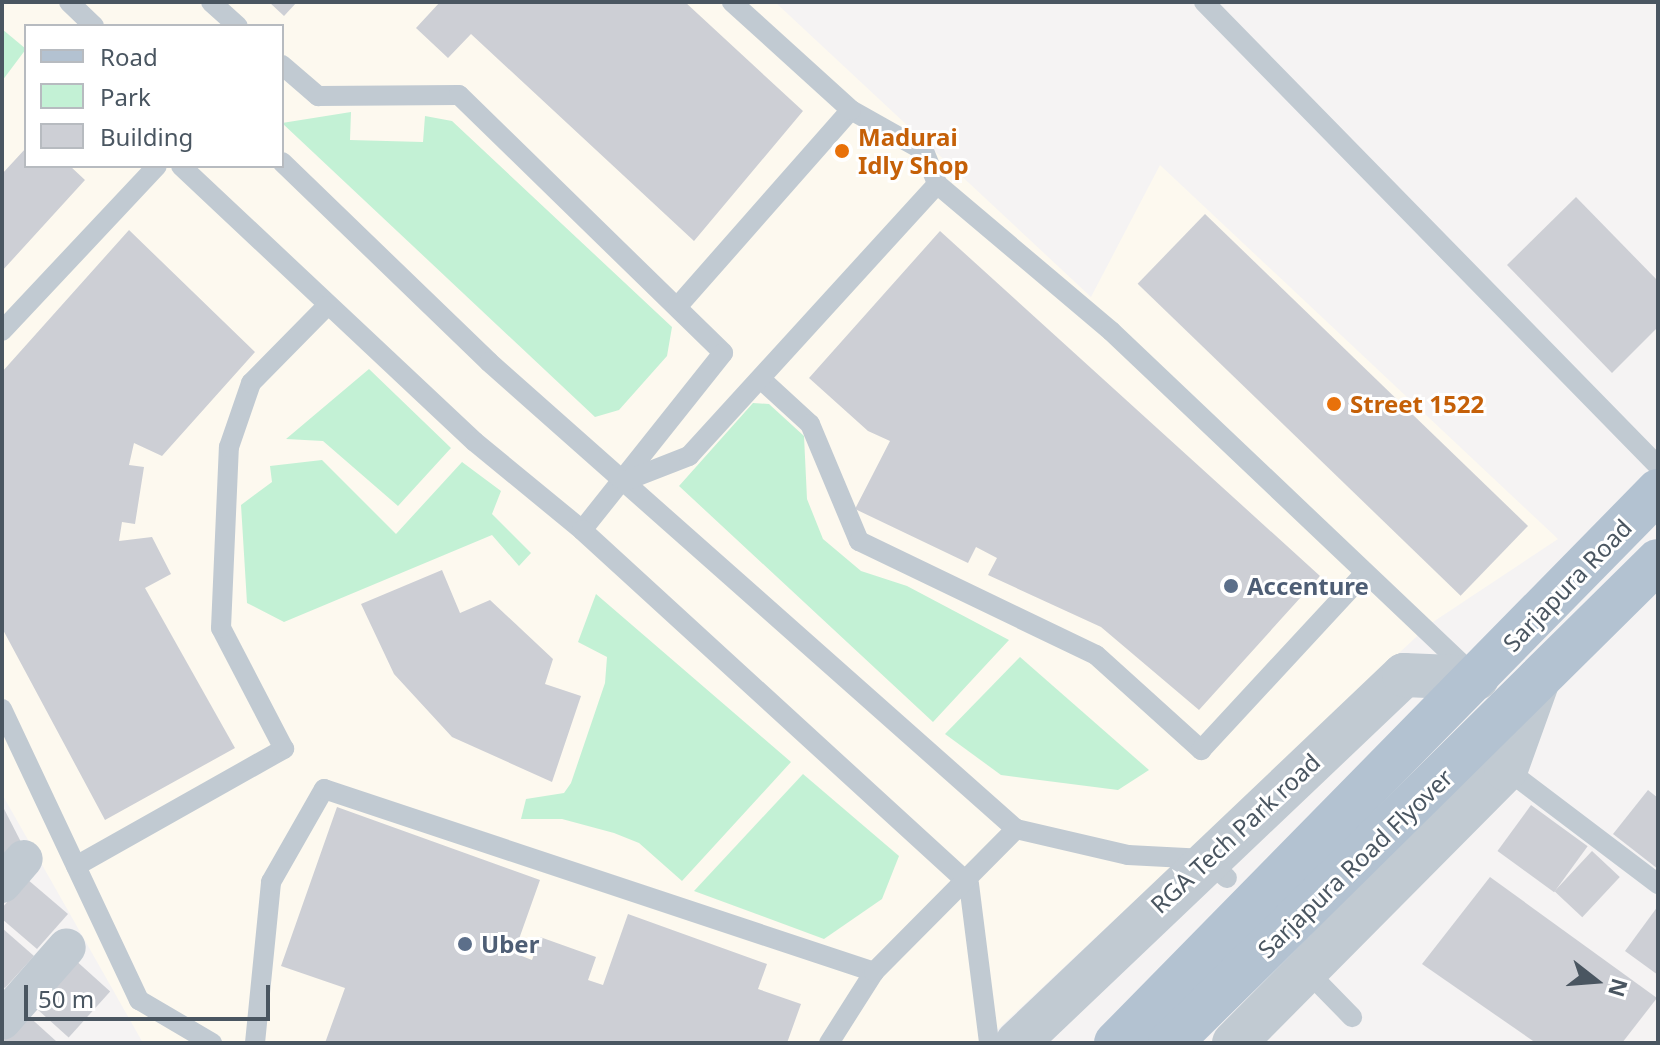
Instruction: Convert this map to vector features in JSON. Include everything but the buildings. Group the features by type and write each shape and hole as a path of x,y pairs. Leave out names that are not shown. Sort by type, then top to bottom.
{"main road":[{"name":"Sarjapura Road","path":"1468,687 1658,491"},
{"name":"Sarjapura Road","path":"1538,680 1658,561"},
{"name":"Sarjapura Road Flyover","path":"1170,1043 1538,680"},
{"name":"Sarjapura Road Flyover","path":"1116,1043 1468,687"}],"street":[{"path":"1234,1043 1506,769 1538,680"},
{"path":"1053,1043 1216,868 1418,696 1468,687"},
{"name":"RGA Tech Park road","path":"1017,1043 1216,868"},
{"path":"2,1021 67,947"}],"lane":[{"path":"69,2 92,24"},
{"path":"211,2 236,24"},
{"path":"732,2 851,110 924,151 937,184 1111,331 1365,573 1468,687"},
{"path":"1204,2 1658,466"},
{"path":"284,67 318,96 459,95 723,353 641,450 625,481 582,530"},
{"path":"678,306 851,110"},
{"path":"284,164 625,481 1016,829 1128,855 1216,868"},
{"path":"2,331 155,168"},
{"path":"183,168 327,306 582,530 969,884 989,1043"},
{"path":"625,481 689,456 764,382 937,184"},
{"path":"76,866 284,749 221,628 229,447 251,383 327,306"},
{"path":"764,382 810,424 859,541 1096,655 1201,750 1365,573"},
{"path":"2,709 139,1000 212,1043"},
{"path":"1506,769 1658,884"},
{"path":"255,1043 271,882 324,789 874,972"},
{"path":"829,1043 874,972 969,884 1016,829"},
{"path":"1306,970 1352,1017"}],"shaded area":[{"path":"2,2 775,2 1091,297 1160,165 1558,539 1430,624 983,1043 143,1043 2,794"}],"green space":[{"path":"2,29 24,47 24,52 2,81"},
{"path":"351,112 350,140 423,142 425,116 452,121 672,327 667,356 619,410 595,417 284,123"},
{"path":"369,369 451,448 398,506 323,441 286,439"},
{"path":"753,403 769,404 804,436 807,499 823,539 861,571 907,586 1009,640 933,722 679,486"},
{"path":"322,460 396,534 462,462 501,491 492,514 531,553 519,566 492,535 284,622 247,603 241,505 272,482 270,466"},
{"path":"596,594 791,762 682,881 639,843 614,833 562,819 521,819 526,799 564,793 571,783 605,683 607,657 578,642"},
{"path":"1020,657 1149,770 1118,790 1001,775 945,734"},
{"path":"803,774 899,856 882,899 824,939 694,891"}],"place":[{"name":"Madurai Idly Shop","path":"842,151"},
{"name":"Street 1522","path":"1334,404"},
{"name":"Accenture","path":"1231,586"},
{"name":"Uber","path":"465,944"}]}
